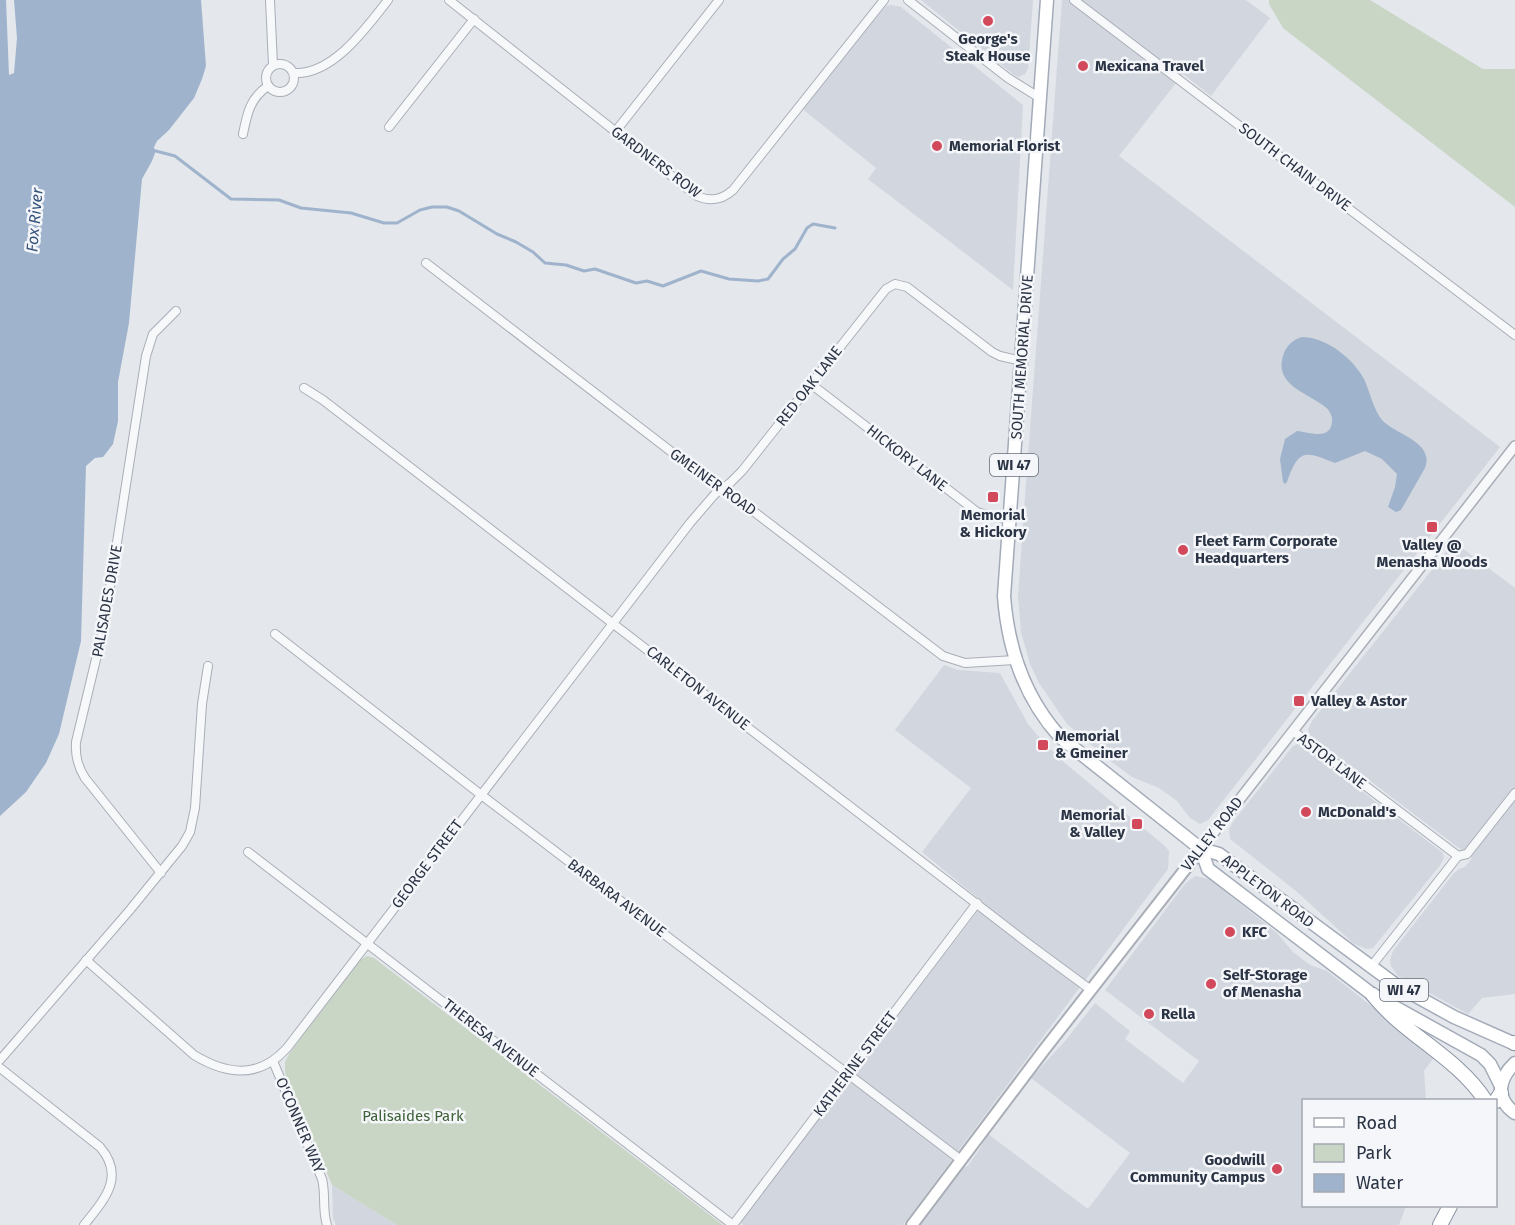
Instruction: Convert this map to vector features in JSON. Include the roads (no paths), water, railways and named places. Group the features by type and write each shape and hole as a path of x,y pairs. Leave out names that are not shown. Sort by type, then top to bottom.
{"highway":[{"path":"1373,995 1395,1019 1455,1066 1483,1099"},
{"path":"1440,1225 1449,1207"}],"main road":[{"name":"SOUTH MEMORIAL DRIVE","path":"1047,0 1004,596 1006,618 1015,660 1035,705 1060,737 1201,849"},
{"name":"APPLETON ROAD","path":"1201,849 1219,854 1370,968 1432,1006 1515,1043"},
{"name":"APPLETON ROAD","path":"1201,849 1208,869 1373,995 1481,1055 1490,1064 1505,1104 1515,1113"},
{"name":"VALLEY ROAD","path":"912,1225 1201,849"},
{"path":"1499,1093 1505,1074 1515,1063"}],"street":[{"path":"270,0 273,65 266,77 268,86 275,92 285,92 294,82 294,73 283,64 273,65"},
{"path":"294,73 322,65 345,50 358,38 388,0"},
{"name":"GARDNERS ROW","path":"449,0 697,196 713,200 722,198 741,181 884,0"},
{"path":"615,132 719,0"},
{"path":"908,0 1006,77 1040,98"},
{"name":"SOUTH CHAIN DRIVE","path":"1074,0 1515,335"},
{"path":"388,127 474,19"},
{"path":"243,134 251,102 260,91 268,86"},
{"name":"GMEINER ROAD","path":"426,263 943,656 965,663 1015,660"},
{"name":"RED OAK LANE","path":"722,489 742,471 886,290 895,284 907,287 992,352 1022,361"},
{"name":"PALISADES DRIVE","path":"160,873 85,778 76,762 75,752 104,626 146,356 153,334 176,310"},
{"name":"HICKORY LANE","path":"811,384 977,512 1010,518"},
{"name":"CARLETON AVENUE","path":"304,388 332,407 1091,990"},
{"name":"VALLEY ROAD","path":"1201,849 1515,446"},
{"name":"GEORGE STREET","path":"86,960 194,1055 218,1067 239,1071 262,1067 273,1061 287,1048 704,505 722,489"},
{"name":"BARBARA AVENUE","path":"274,634 480,794 961,1160"},
{"path":"0,1060 182,846 192,824 195,808 202,704 208,666"},
{"name":"ASTOR LANE","path":"1293,731 1458,856"},
{"path":"1370,968 1458,856 1467,854 1515,793"},
{"name":"THERESA AVENUE","path":"248,852 733,1225"},
{"name":"KATHERINE STREET","path":"733,1225 977,903"},
{"name":"O'CONNER WAY","path":"273,1061 322,1179 326,1223"},
{"path":"0,1068 100,1147 110,1160 111,1185 84,1225"},
{"path":"317,1225 326,1223"}],"water":[{"name":"Fox River","path":"0,0 6,0 9,75 14,73 17,38 14,0 201,0 206,66 194,98 169,130 157,141 152,161 142,179 129,323 118,382 118,421 113,444 103,457 95,458 86,466 81,641 59,734 46,763 26,792 0,816"},
{"path":"1302,337 1330,345 1347,358 1365,381 1382,420 1419,445 1424,452 1427,459 1425,468 1401,510 1396,512 1388,507 1397,474 1382,459 1365,451 1335,463 1317,456 1304,455 1295,463 1287,482 1285,484 1283,482 1280,459 1285,439 1297,431 1313,434 1327,432 1332,422 1328,409 1294,387 1283,374 1283,356 1286,349 1292,342"}],"waterway":[{"path":"152,150 175,156 231,199 279,200 301,208 351,213 384,223 397,223 420,210 447,207 459,211 497,234 516,242 533,252 545,263 566,265 584,271 595,269 636,283 647,281 663,286 701,271 729,279 758,281 768,279 783,259 795,249 807,228 813,224 835,228"}],"place":[{"name":"George's Steak House","path":"988,21"},
{"name":"Mexicana Travel","path":"1083,66"},
{"name":"Memorial Florist","path":"937,146"},
{"name":"Memorial & Hickory","path":"993,497"},
{"name":"Valley @ Menasha Woods","path":"1432,527"},
{"name":"Fleet Farm Corporate Headquarters","path":"1183,550"},
{"name":"Valley & Astor","path":"1299,701"},
{"name":"Memorial & Gmeiner","path":"1043,745"},
{"name":"McDonald's","path":"1306,812"},
{"name":"Memorial & Valley","path":"1137,824"},
{"name":"KFC","path":"1230,932"},
{"name":"Self-Storage of Menasha","path":"1211,984"},
{"name":"Rella","path":"1149,1014"},
{"name":"Goodwill Community Campus","path":"1277,1169"}],"park label":[{"name":"Palisaides Park","path":"413,1116"}]}
